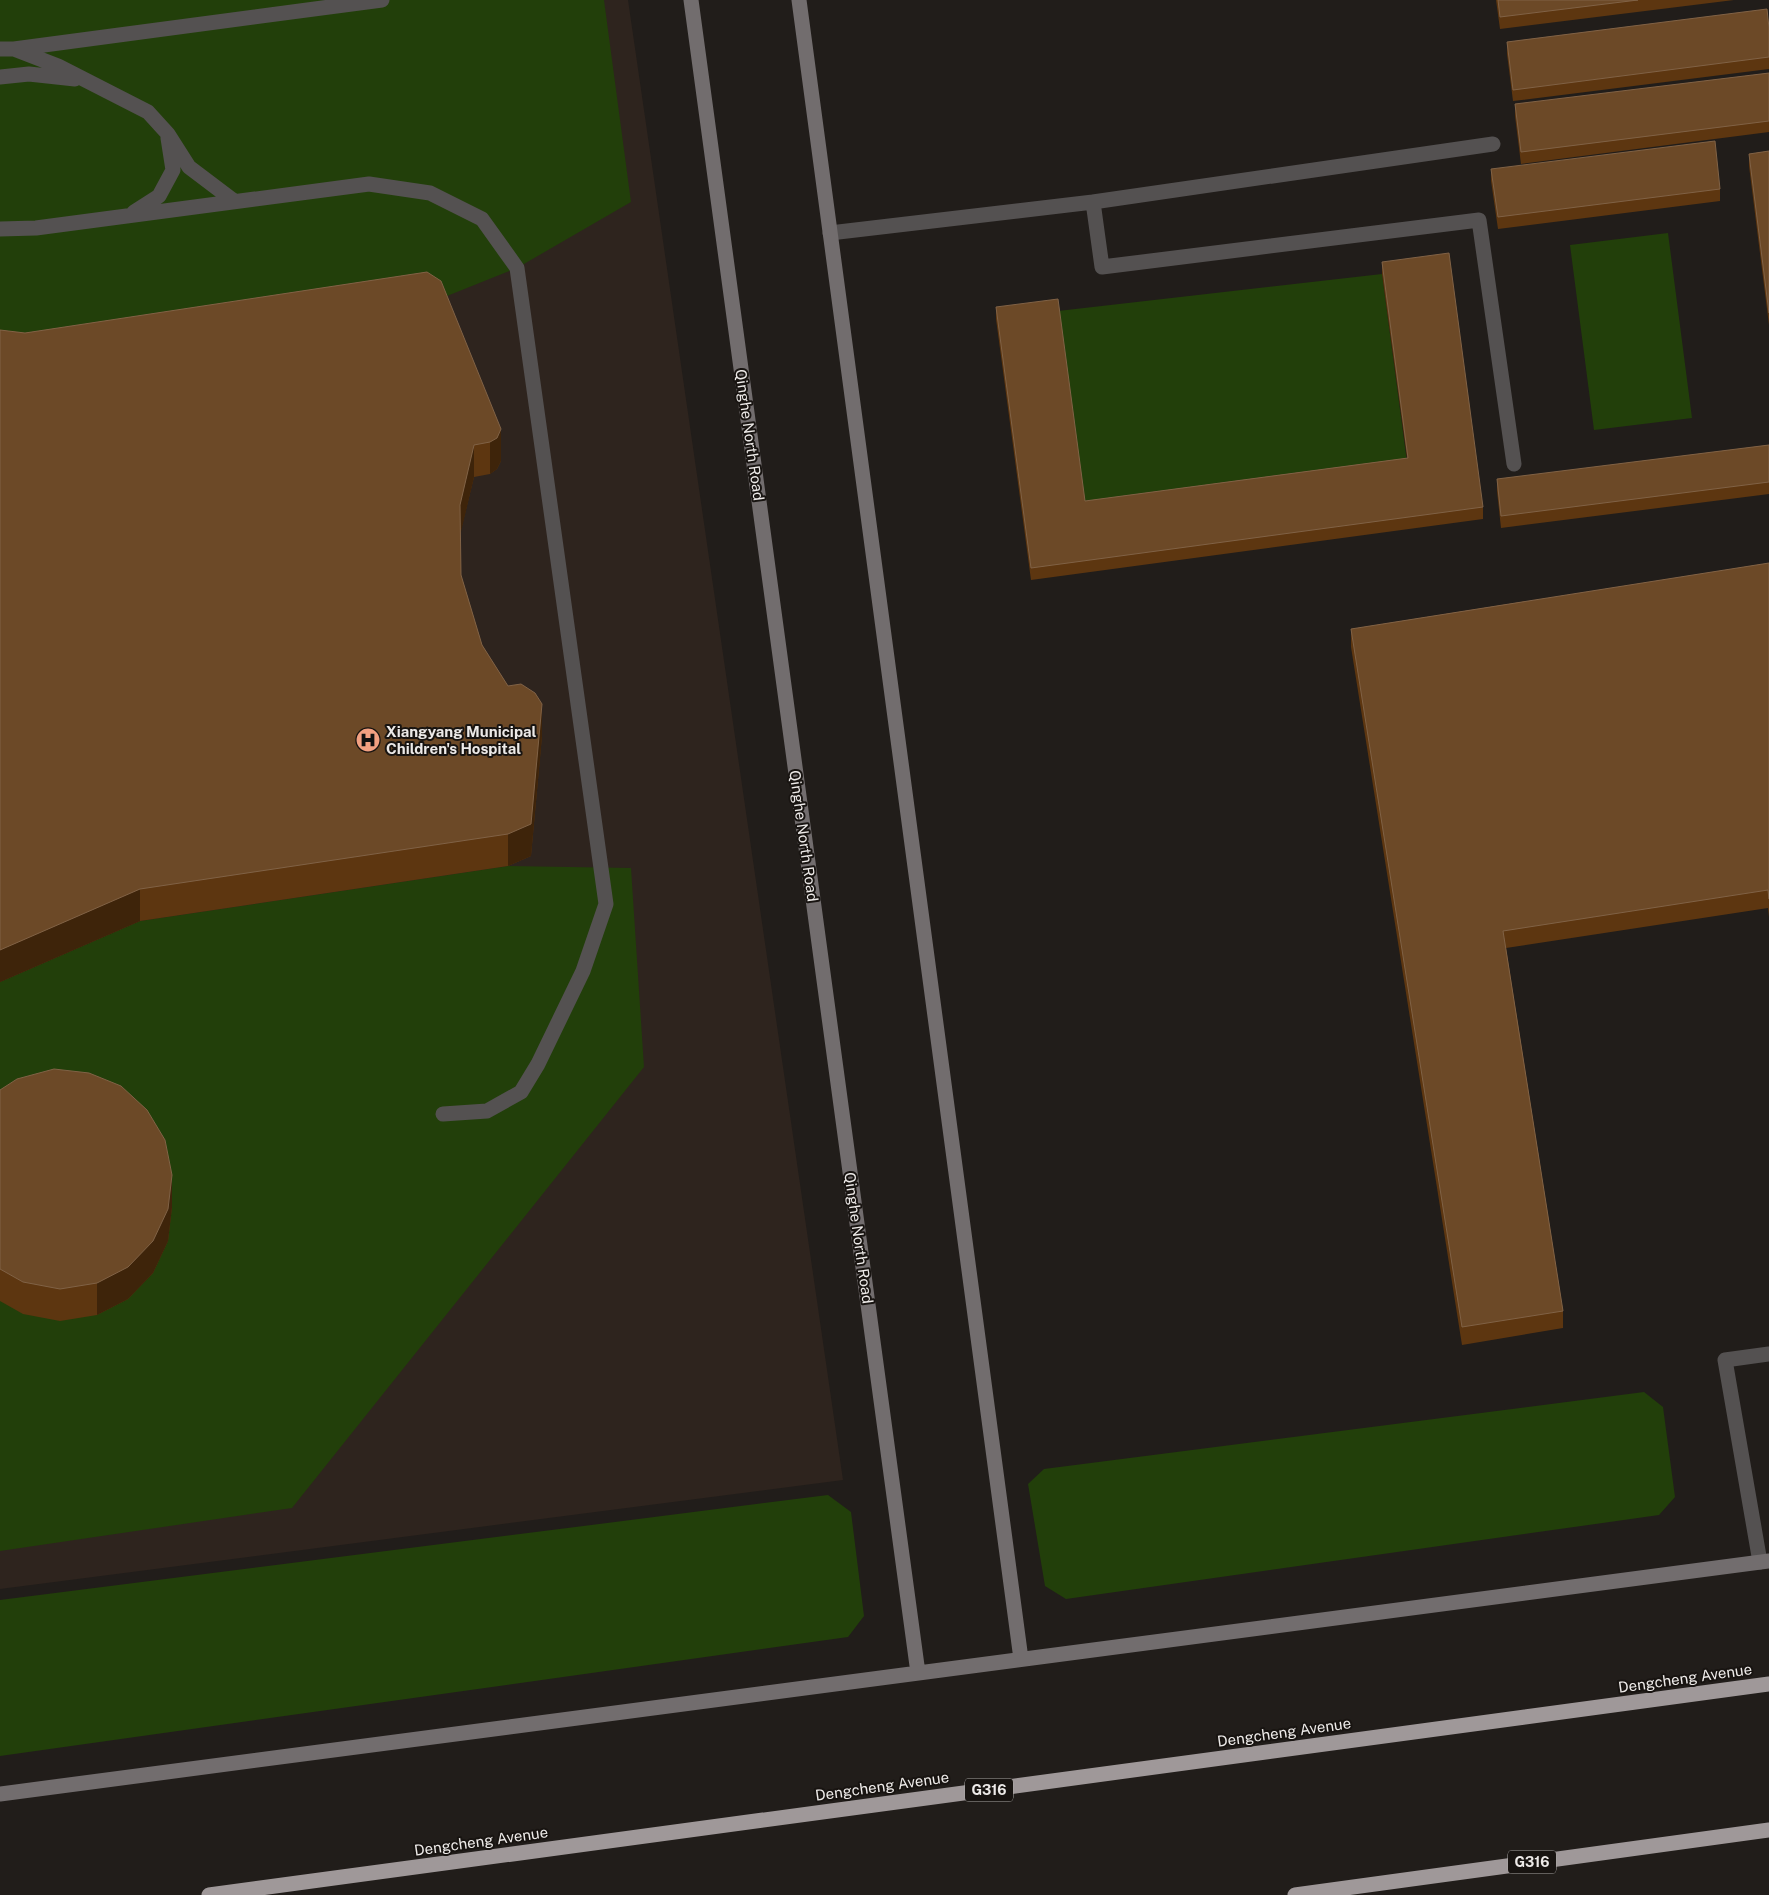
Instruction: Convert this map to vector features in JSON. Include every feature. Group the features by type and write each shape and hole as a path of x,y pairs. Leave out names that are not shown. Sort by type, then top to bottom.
{"highway":[{"name":"Dengcheng Avenue","path":"209,1895 1769,1684"},
{"name":"G316","path":"1295,1895 1769,1830"}],"main road":[{"name":"Qinghe North Road","path":"691,0 918,1673"},
{"path":"799,0 1021,1659"},
{"path":"0,1794 1765,1561"}],"lane":[{"path":"7,49 382,0"},
{"path":"7,49 58,66 148,112 168,134 189,167 234,201"},
{"path":"0,77 29,74 84,80"},
{"path":"130,215 159,196 173,170 168,134"},
{"path":"830,233 1093,202 1493,144"},
{"path":"0,229 36,228 369,184 430,193 482,219 517,268 606,904 582,971 538,1064 521,1092 487,1111 444,1114"},
{"path":"1093,202 1102,267 1479,220 1514,464"},
{"path":"1765,1561 1726,1360 1769,1354"}],"shaded area":[{"name":"Xiangyang Municipal Children's Hospital","path":"0,0 628,0 843,1480 0,1589"}],"green space":[{"path":"0,0 604,0 631,202 517,268 427,304 0,362"},
{"path":"1668,233 1692,418 1594,430 1570,245"},
{"path":"1382,274 1408,470 1085,513 1058,311"},
{"path":"508,866 631,868 644,1067 292,1508 0,1551 0,982 140,921"},
{"path":"1644,1392 1663,1407 1675,1497 1659,1515 1066,1599 1045,1586 1028,1484 1044,1469"},
{"path":"828,1495 851,1512 864,1616 848,1637 0,1756 0,1600"}],"building":[{"path":"1498,0 1638,0 1500,17"},
{"path":"1767,9 1769,57 1513,90 1507,42"},
{"path":"1769,73 1769,121 1521,152 1515,104"},
{"path":"1715,141 1720,189 1498,217 1491,169"},
{"path":"1769,151 1769,313 1749,154"},
{"path":"1449,253 1483,507 1031,568 996,307 1058,299 1085,501 1408,458 1382,262"},
{"path":"427,272 441,281 501,429 497,438 490,442 474,445 460,505 461,575 482,645 508,686 521,684 535,693 542,704 531,824 508,834 140,889 0,950 0,330 25,333"},
{"path":"1769,445 1769,482 1501,516 1497,479"},
{"path":"1769,563 1769,899 1768,890 1503,931 1563,1311 1462,1327 1351,629"},
{"path":"54,1069 89,1073 121,1086 147,1110 165,1140 172,1175 168,1209 153,1241 128,1267 97,1283 60,1289 23,1282 0,1269 0,1090 17,1079"}],"place":[{"name":"Xiangyang Municipal Children's Hospital","path":"368,740"}]}
